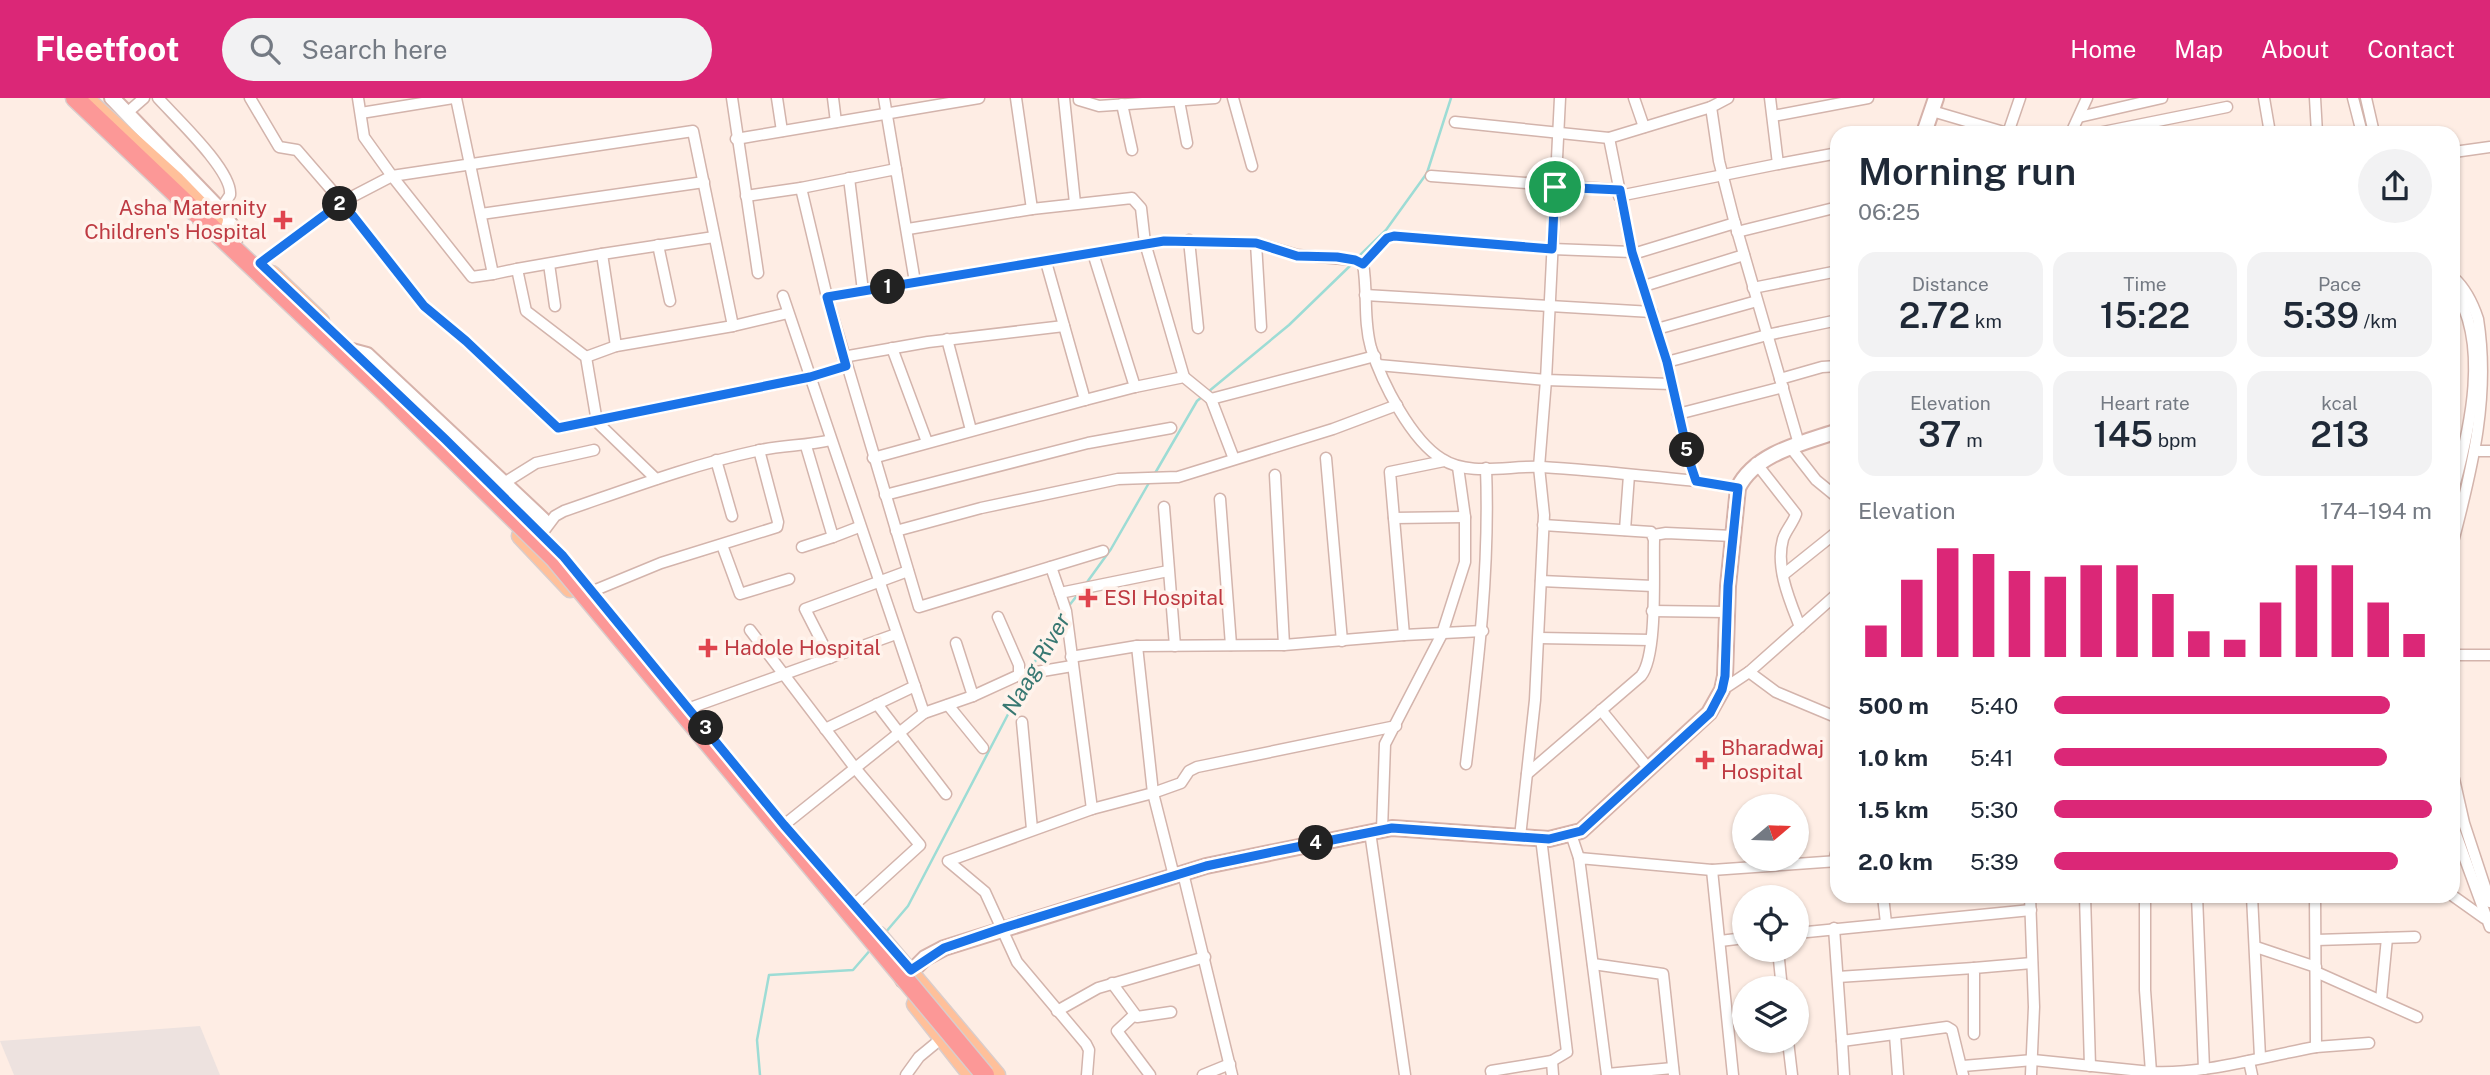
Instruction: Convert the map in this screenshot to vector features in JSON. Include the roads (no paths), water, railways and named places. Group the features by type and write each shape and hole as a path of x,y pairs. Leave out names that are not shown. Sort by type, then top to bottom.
{"highway":[{"path":"75,98 294,304 554,558 985,1075"}],"main road":[{"path":"65,98 432,449 546,563 882,951 900,984 971,1075"},
{"path":"86,98 177,181 540,533 593,591 853,906 870,937"},
{"path":"882,951 911,970 997,1075"}],"street":[{"path":"112,98 220,210 232,227 235,239"},
{"path":"128,112 144,98"},
{"path":"158,98 205,150 227,180 230,195 220,210"},
{"path":"250,98 279,147 297,150 424,306 466,341 558,428 810,377 845,361 892,348 1064,326"},
{"path":"358,98 364,137 391,176 472,277 714,237"},
{"path":"360,113 454,98 493,274"},
{"path":"732,98 758,273"},
{"path":"777,98 782,131"},
{"path":"833,98 836,122"},
{"path":"884,98 915,282"},
{"path":"736,139 979,98"},
{"path":"1016,98 1032,209"},
{"path":"1075,203 1072,99 1099,106 1215,98"},
{"path":"1233,98 1252,166"},
{"path":"1520,837 1539,638 1543,526 1539,467 1560,98"},
{"path":"1634,98 1644,127"},
{"path":"1455,122 1609,138 1711,107 1728,98"},
{"path":"1770,98 1778,164"},
{"path":"1773,116 1823,102 1868,98"},
{"path":"2010,126 2020,98"},
{"path":"2074,126 2087,98"},
{"path":"2079,117 2162,98"},
{"path":"2264,98 2269,126"},
{"path":"2315,98 2317,126"},
{"path":"2353,98 2360,126"},
{"path":"2366,98 2372,126"},
{"path":"1179,101 1187,143"},
{"path":"1122,104 1132,150"},
{"path":"1926,126 1934,105 1990,126"},
{"path":"1711,107 1736,228 1781,383 1795,446 1816,481 1830,492"},
{"path":"2133,126 2227,107"},
{"path":"260,263 342,202 391,176 470,162 693,131 733,326"},
{"path":"1609,138 1633,253 1667,362 1696,481"},
{"path":"2460,151 2490,147"},
{"path":"1431,176 1619,193 1830,154"},
{"path":"747,197 896,169"},
{"path":"849,178 863,291"},
{"path":"481,214 704,181"},
{"path":"801,188 845,361 919,607 1103,551"},
{"path":"908,229 1075,203 1132,198 1141,208 1145,243 1187,379 1209,398 1234,459"},
{"path":"827,297 1164,241 1256,243 1297,256 1359,262 1387,238 1394,236 1633,253 1830,209"},
{"path":"1189,240 1198,328"},
{"path":"1256,243 1261,327"},
{"path":"659,246 670,301"},
{"path":"1093,253 1135,387"},
{"path":"601,254 616,346"},
{"path":"1644,286 1744,255"},
{"path":"1046,262 1085,400"},
{"path":"1359,262 1365,295 1364,315 1376,361 1389,393 1428,450 1444,461 1458,467 1539,467 1696,481 1738,488"},
{"path":"549,264 555,306"},
{"path":"517,269 526,311 586,357 597,422 656,480"},
{"path":"1753,288 1830,273"},
{"path":"2460,285 2468,295 2484,338 2489,374 2479,451 2460,517"},
{"path":"1365,295 1652,312"},
{"path":"783,296 924,713"},
{"path":"1657,328 1757,301"},
{"path":"2460,301 2470,320 2478,380 2460,452"},
{"path":"586,357 616,346 733,326 788,313"},
{"path":"1667,362 1767,335 1830,322"},
{"path":"947,339 971,430"},
{"path":"892,348 927,442"},
{"path":"352,351 367,355 543,520 544,526 540,533"},
{"path":"1209,398 1376,361 1546,380 1671,384"},
{"path":"1678,414 1830,366"},
{"path":"873,458 1135,387 1187,379"},
{"path":"896,531 981,508 1118,479 1178,477 1333,429 1397,405"},
{"path":"885,495 1088,443 1171,428"},
{"path":"900,984 911,970 944,948 1179,874 1392,828 1549,839 1581,831 1710,713 1722,690 1733,536 1738,488 1744,475 1756,463 1795,446 1830,436"},
{"path":"540,533 555,516 564,511 716,460 759,450 806,446 831,440"},
{"path":"806,446 833,537"},
{"path":"504,484 518,472 536,463 594,450"},
{"path":"593,591 661,564 777,527 759,450"},
{"path":"2479,451 2490,451"},
{"path":"1326,458 1342,641"},
{"path":"716,460 732,516"},
{"path":"1405,635 1390,472 1444,461"},
{"path":"1756,463 1796,514 1782,542 1783,575 1800,627"},
{"path":"1405,1075 1376,831 1385,744 1442,635 1465,562 1465,517 1458,467"},
{"path":"1466,764 1483,631 1488,524 1486,468"},
{"path":"1275,475 1284,645"},
{"path":"1625,530 1629,475"},
{"path":"1220,499 1231,645"},
{"path":"1164,507 1175,646"},
{"path":"1394,518 1465,517"},
{"path":"1543,526 1648,531 1654,535 1671,533 1733,536"},
{"path":"802,547 859,527"},
{"path":"1527,774 1646,669 1651,640 1654,535"},
{"path":"1783,575 1830,537"},
{"path":"722,545 740,594 789,579"},
{"path":"1051,567 1066,611 1092,809"},
{"path":"830,658 805,609 908,571"},
{"path":"1060,593 1168,571"},
{"path":"1541,581 1653,586"},
{"path":"1722,690 1749,671 1830,600"},
{"path":"1652,611 1727,612"},
{"path":"998,617 1022,675"},
{"path":"750,630 855,768 920,846 853,906"},
{"path":"784,825 924,713 1022,675 1039,673 1072,661 1138,646 1284,645 1483,631"},
{"path":"690,708 896,634"},
{"path":"1539,638 1651,640"},
{"path":"956,643 973,696"},
{"path":"1138,646 1153,793 1205,957 1231,1070 1203,1075"},
{"path":"2460,655 2490,655"},
{"path":"1749,671 1776,692 1830,715"},
{"path":"825,729 915,686"},
{"path":"877,704 946,794"},
{"path":"947,705 982,748"},
{"path":"1601,710 1649,769"},
{"path":"1022,722 1032,829"},
{"path":"1087,1075 1089,1050 1017,962 985,892 948,861 1032,829 1181,783 1189,771 1197,767 1396,726"},
{"path":"2460,808 2490,902"},
{"path":"1571,834 1580,859 1593,964 1607,1074 1673,1071 1663,974 1593,964"},
{"path":"1492,1075 1491,1071 1552,1061 1567,1052 1541,838"},
{"path":"2460,845 2489,922"},
{"path":"1580,859 1712,870 1830,861"},
{"path":"1712,870 1734,1075"},
{"path":"2460,901 2489,922"},
{"path":"1884,903 1886,923"},
{"path":"2030,903 2031,1075"},
{"path":"2085,903 2090,1066"},
{"path":"2145,903 2145,990 2151,1074"},
{"path":"2197,903 2204,1069"},
{"path":"2253,903 2260,1057"},
{"path":"2315,903 2316,1047"},
{"path":"1809,931 2031,910"},
{"path":"1834,928 1844,1075"},
{"path":"2316,940 2415,937"},
{"path":"2381,1000 2387,938"},
{"path":"1720,941 1732,940"},
{"path":"2256,947 2316,970 2417,1017"},
{"path":"1057,1011 1083,994 1112,983 1205,957"},
{"path":"1838,977 2032,963"},
{"path":"1974,968 1974,1034"},
{"path":"1112,983 1134,1015 1140,1017 1171,1012"},
{"path":"1134,1015 1116,1031 1150,1075"},
{"path":"1842,1041 1947,1027 1952,1030 1963,1070 2033,1060 2151,1074 2249,1062 2260,1057 2316,1047 2369,1043"},
{"path":"1895,1035 1898,1075"},
{"path":"906,1075 919,1057 942,1038"},
{"path":"1789,1053 1792,1075"},
{"path":"1552,1061 1553,1075"},
{"path":"2249,1062 2252,1075"}],"waterway":[{"name":"Naag River","path":"1357,258 1386,230 1427,173 1451,98"},
{"name":"Naag River","path":"1154,475 1197,401 1289,325 1353,263"},
{"name":"Naag River","path":"1085,585 1111,549 1150,481"},
{"name":"Naag River","path":"1068,607 1079,593"},
{"name":"Naag River","path":"1031,670 1047,637 1062,616"},
{"name":"Naag River","path":"885,933 908,906 1028,676"},
{"name":"Naag River","path":"760,1075 757,1040 769,975 853,970 872,948"}],"place":[{"name":"Asha Maternity Children's Hospital","path":"283,220"},
{"name":"ESI Hospital","path":"1088,598"},
{"name":"Hadole Hospital","path":"708,648"},
{"name":"Bharadwaj Hospital","path":"1705,760"}]}
